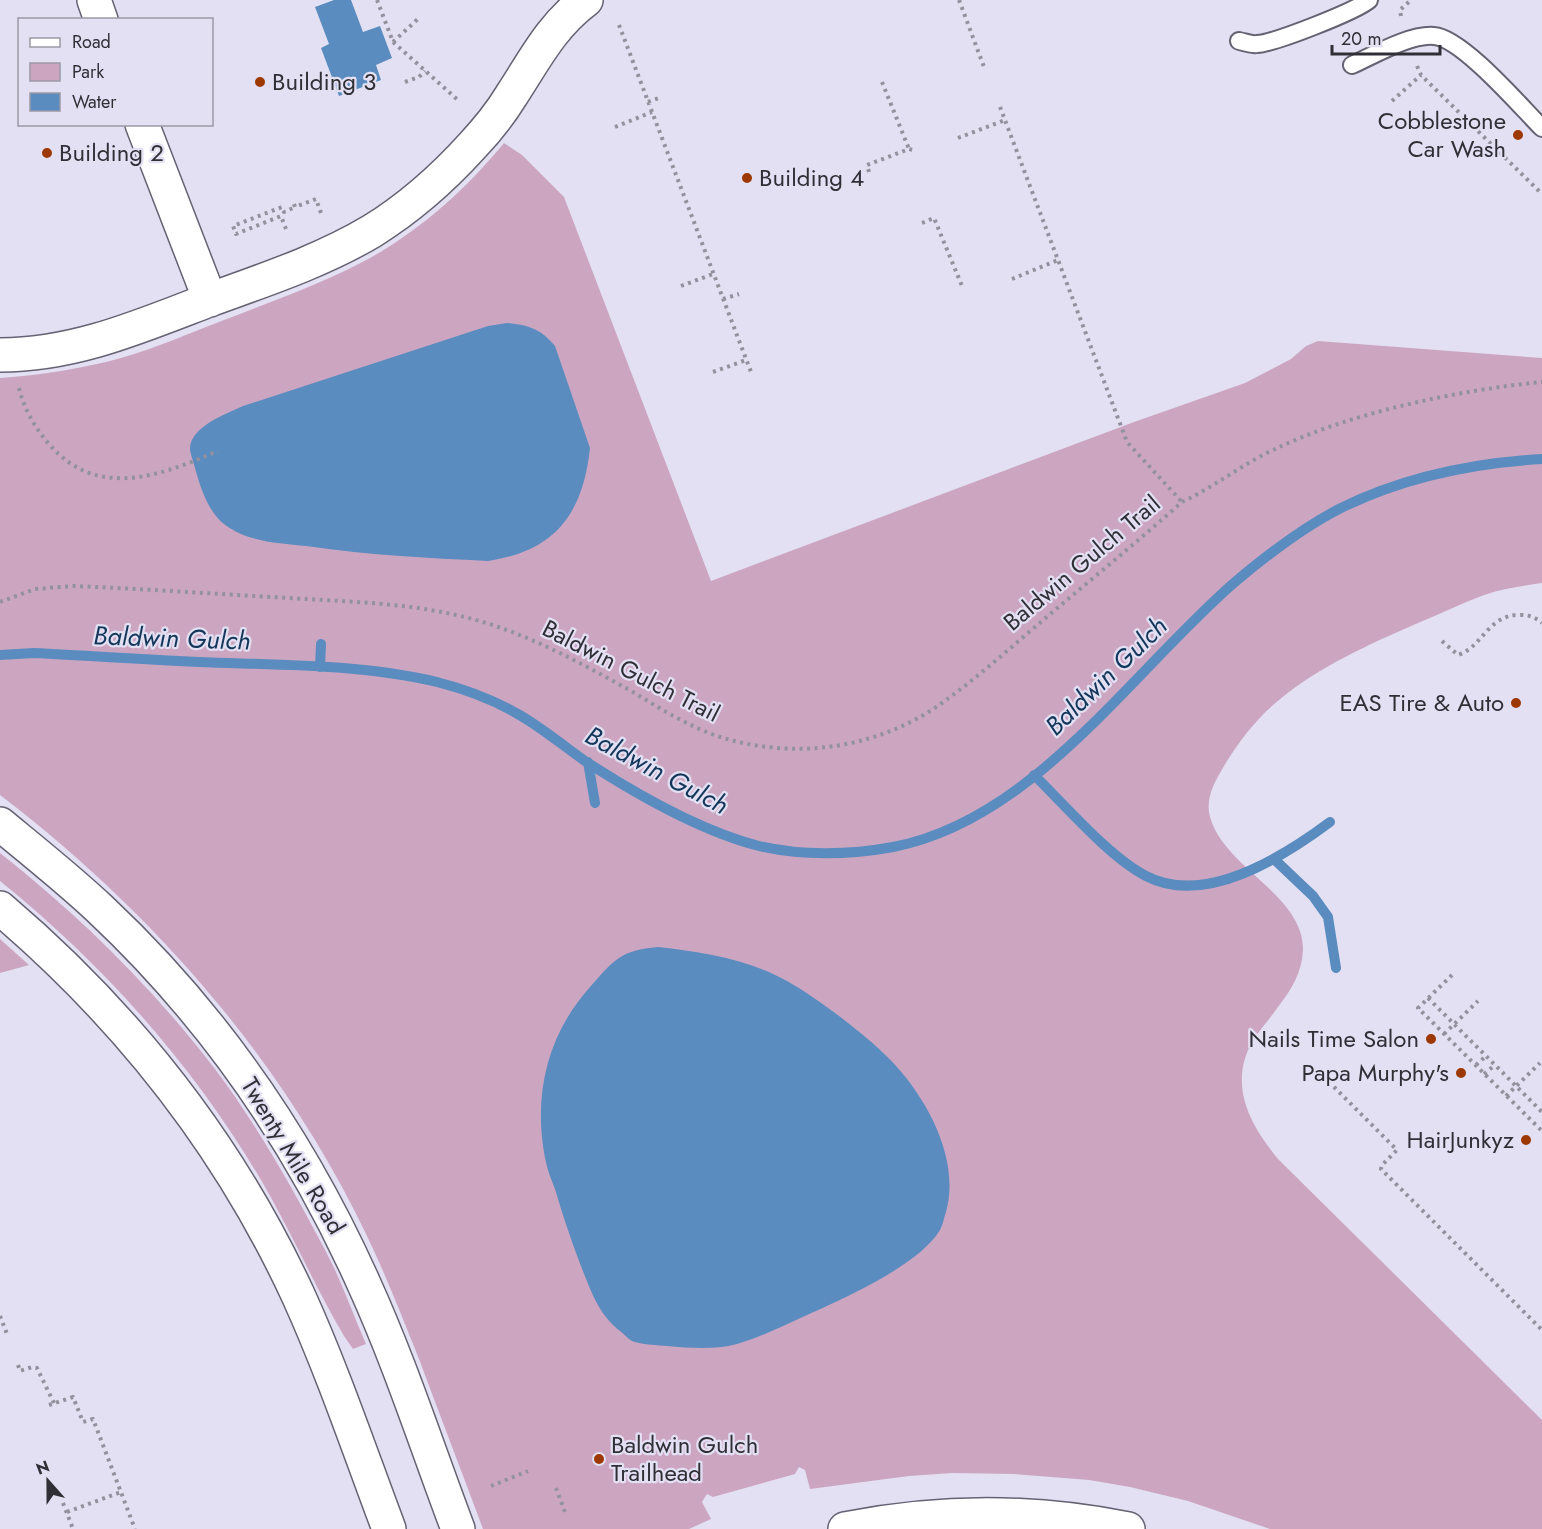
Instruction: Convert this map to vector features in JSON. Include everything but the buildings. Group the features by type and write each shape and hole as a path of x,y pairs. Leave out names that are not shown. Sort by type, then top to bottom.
{"main road":[{"path":"94,0 100,18"},
{"path":"7,355 58,350 110,338 342,246 373,230 412,202 460,159 483,134 508,100 545,40 572,10 586,0"},
{"path":"143,126 210,300"},
{"name":"Twenty Mile Road","path":"0,824 72,883 154,964 222,1043 280,1125 307,1171 371,1298 458,1529"},
{"path":"0,908 64,965 106,1007 181,1097 216,1147 267,1234 301,1302 389,1529"},
{"path":"845,1529 912,1518 976,1514 1057,1518 1128,1529"}],"lane":[{"path":"1239,40 1255,45 1269,41 1352,12 1369,0"},
{"path":"1352,64 1408,40 1436,35 1452,42 1474,59 1542,128"}],"path":[{"path":"377,0 393,42 460,102"},
{"path":"959,0 984,66"},
{"path":"1402,22 1400,10 1411,0"},
{"path":"393,42 420,17"},
{"path":"619,25 751,372"},
{"path":"1417,65 1421,75 1542,194"},
{"path":"405,82 419,77 425,71"},
{"path":"1392,101 1421,75"},
{"path":"869,172 867,165 911,150 882,82"},
{"path":"648,102 662,97"},
{"path":"1000,107 1126,442 1182,502"},
{"path":"615,127 652,112"},
{"path":"958,138 1005,120"},
{"path":"286,229 281,216 236,234 233,226 282,207 284,212 316,199 321,213"},
{"path":"922,223 934,218 962,286"},
{"path":"1012,279 1058,260"},
{"path":"681,286 713,274"},
{"path":"723,299 739,294"},
{"path":"7,355 33,423 61,457 86,472 113,478 151,476 174,470 218,451"},
{"path":"713,372 746,360"},
{"name":"Baldwin Gulch Trail","path":"0,602 35,589 67,586 372,603 438,611 488,623 549,646 672,716 714,735 769,748 821,748 858,742 884,734 941,704 989,667 1182,502 1200,494 1243,465 1337,424 1446,397 1542,382"},
{"path":"1442,641 1458,655 1466,651 1500,618 1524,615 1531,616 1542,623"},
{"path":"1452,975 1418,1008 1542,1131"},
{"path":"1428,998 1542,1112"},
{"path":"1444,1034 1478,1001"},
{"path":"1476,1065 1486,1056"},
{"path":"1506,1096 1540,1063"},
{"path":"1484,1074 1494,1065"},
{"path":"1318,1071 1397,1150 1382,1165 1382,1170 1542,1330"},
{"path":"0,1316 7,1334"},
{"path":"18,1365 20,1371 32,1366 40,1371 51,1404 73,1397 83,1422 93,1419 135,1529"},
{"path":"491,1486 528,1471"},
{"path":"556,1488 566,1515"},
{"path":"67,1512 121,1492"},
{"path":"63,1503 73,1529"}],"green space":[{"path":"504,143 522,155 564,197 711,581 1134,422 1245,383 1291,359 1306,346 1318,341 1542,358 1542,583 1506,589 1476,598 1364,648 1328,666 1295,688 1263,714 1230,757 1211,792 1209,813 1220,837 1232,853 1279,898 1291,914 1300,931 1303,950 1295,981 1252,1043 1244,1064 1243,1093 1252,1121 1278,1159 1542,1420 1542,1529 1270,1529 1188,1501 1089,1480 1014,1474 952,1473 909,1476 810,1489 805,1470 799,1467 795,1474 713,1497 707,1494 702,1502 711,1519 689,1529 483,1529 419,1359 380,1265 332,1170 295,1108 254,1049 161,939 110,888 0,795 0,378 76,368 134,354 335,276 389,247 425,221 459,192"},
{"path":"0,853 59,902 114,954 166,1010 215,1069 260,1134 299,1202 336,1272 366,1344 353,1349 344,1336 261,1180 206,1097 176,1057 110,982 38,913 0,881"},
{"path":"0,939 29,965 0,973"}],"water":[{"path":"334,0 351,0 363,32 380,26 392,58 376,65 381,80 339,96 321,48 329,44 315,7"},
{"path":"507,323 534,329 555,346 590,448 581,492 562,526 548,538 511,556 488,561 397,556 263,541 233,530 213,513 202,490 190,450 195,435 210,422 243,406 488,326"},
{"path":"658,947 708,954 772,973 845,1020 897,1067 921,1098 939,1135 949,1173 949,1193 941,1228 916,1256 880,1279 841,1299 764,1334 729,1346 693,1348 643,1344 631,1340 612,1324 600,1308 587,1281 569,1234 545,1158 541,1111 543,1089 547,1067 563,1025 590,987 612,963 635,951"}],"waterway":[{"name":"Baldwin Gulch","path":"0,655 34,653 333,667 437,682 478,695 507,708 625,786 714,831 759,846 792,852 843,853 877,850 944,832 991,807 1036,775 1078,738 1235,582 1285,542 1325,516 1387,489 1438,474 1490,464 1542,459"},
{"path":"320,667 321,644"},
{"path":"588,762 595,803"},
{"path":"1034,775 1117,856 1146,876 1169,884 1193,886 1218,882 1242,874 1290,850 1330,822"},
{"path":"1274,859 1313,896 1328,917 1336,968"}],"place":[{"name":"Building 3","path":"260,82"},
{"name":"Cobblestone Car Wash","path":"1518,135"},
{"name":"Building 2","path":"47,153"},
{"name":"Building 4","path":"747,178"},
{"name":"EAS Tire & Auto","path":"1516,703"},
{"name":"Nails Time Salon","path":"1431,1039"},
{"name":"Papa Murphy's","path":"1461,1073"},
{"name":"HairJunkyz","path":"1526,1140"},
{"name":"Baldwin Gulch Trailhead","path":"599,1459"}]}
